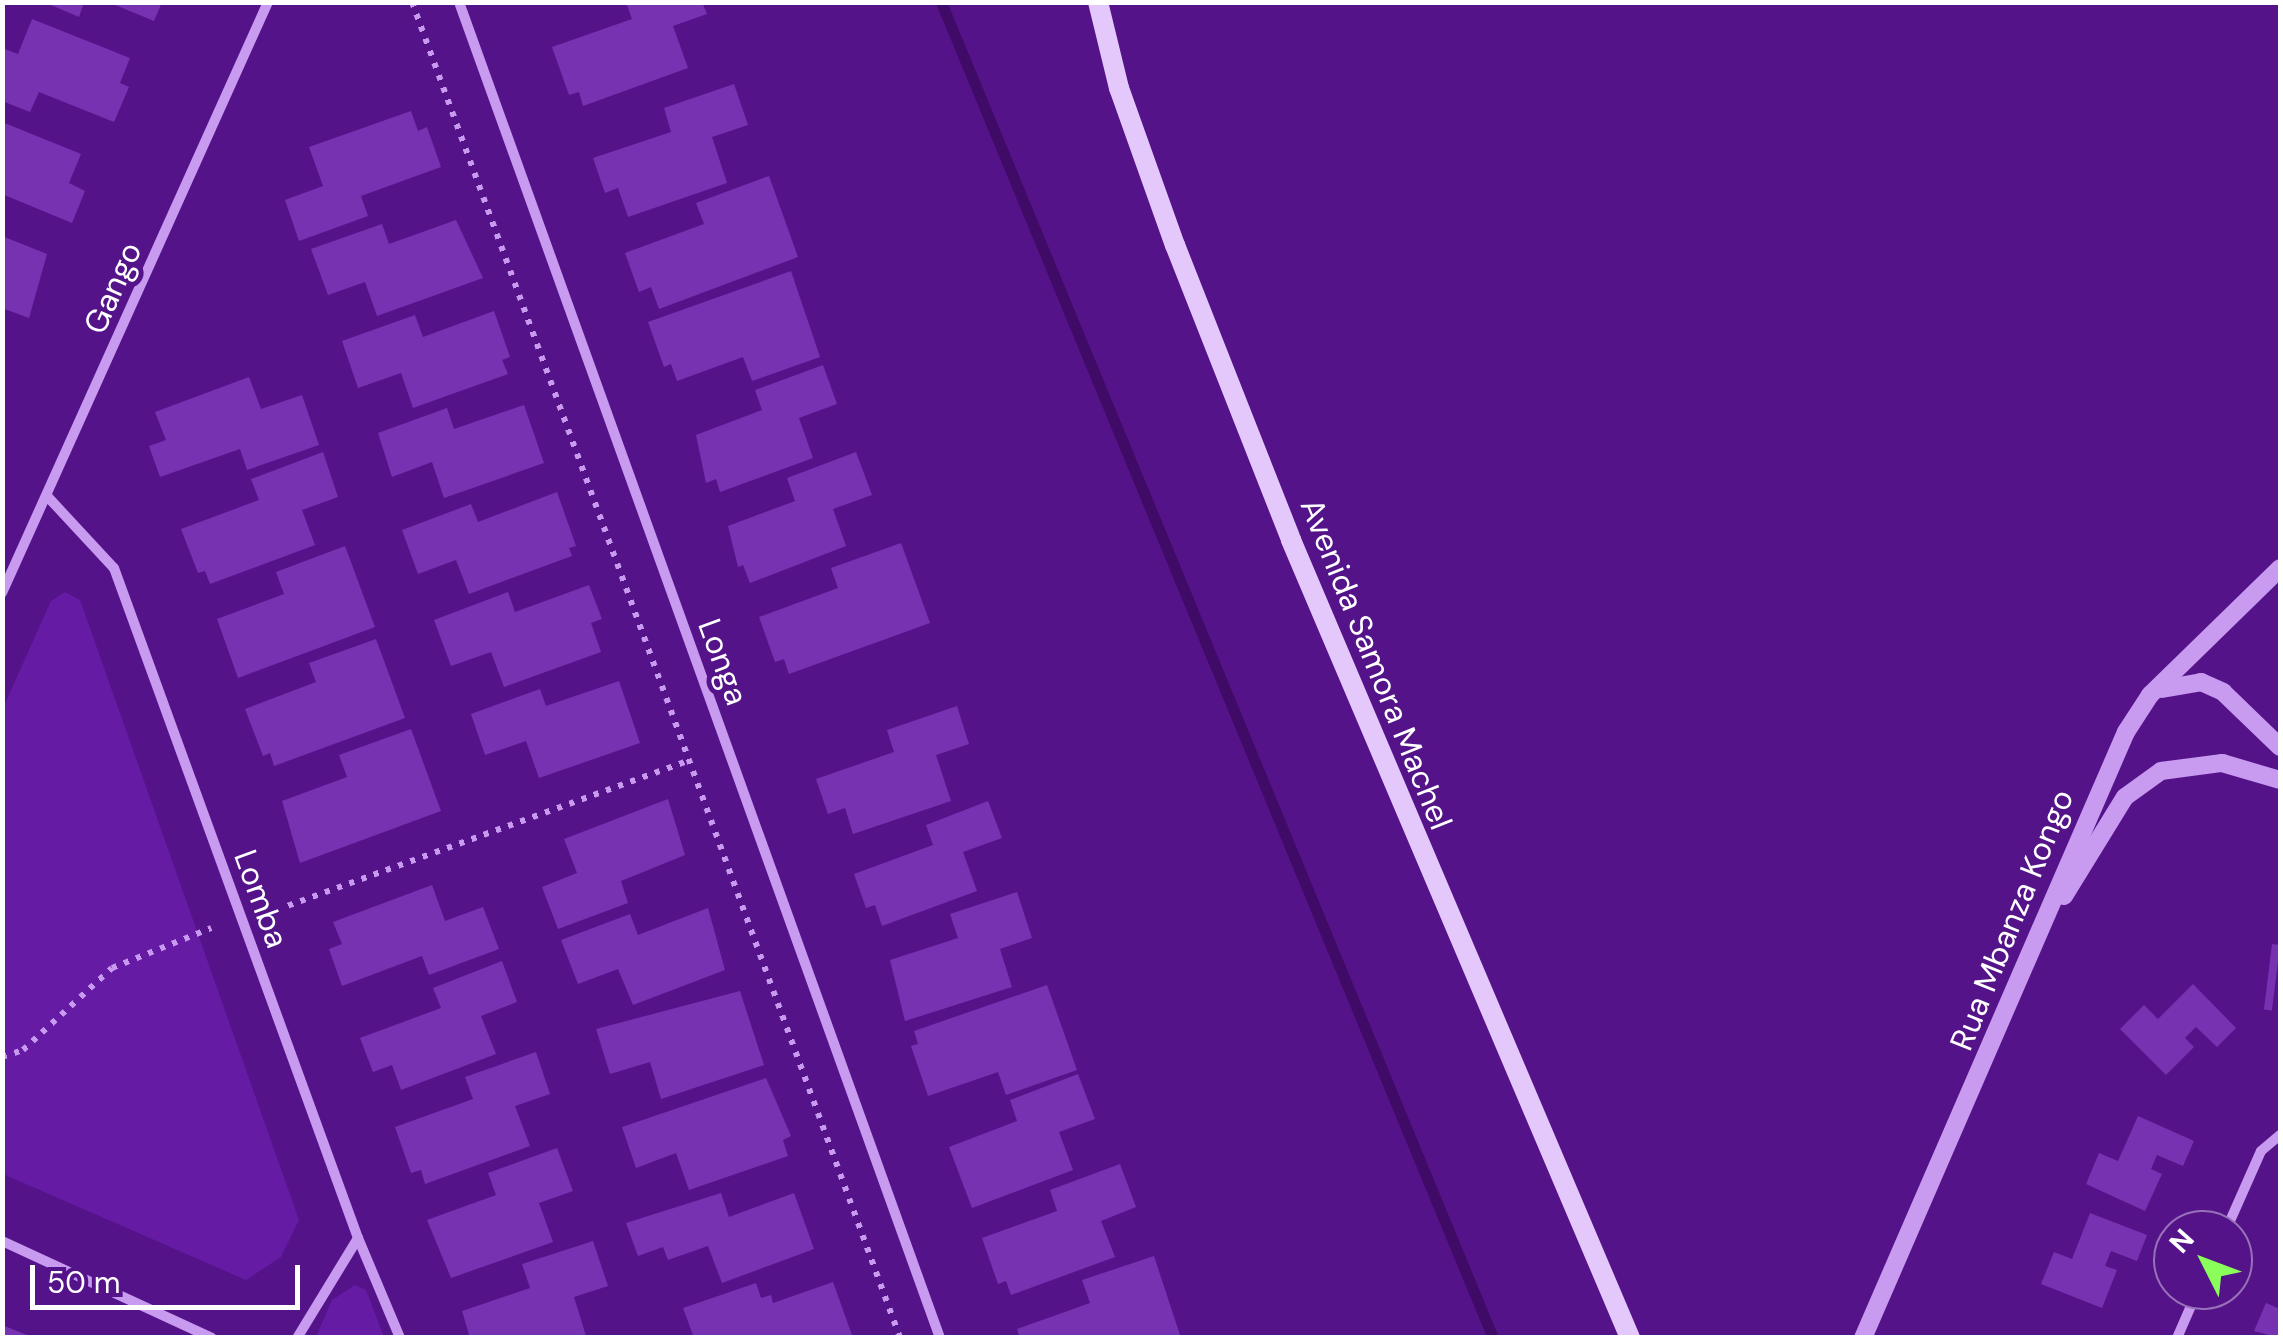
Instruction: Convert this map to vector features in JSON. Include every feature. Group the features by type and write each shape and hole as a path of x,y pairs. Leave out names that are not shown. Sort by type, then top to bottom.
{"main road":[{"name":"Avenida Samora Machel","path":"1098,2 1119,88 1168,227 1291,540 1630,1338"}],"street":[{"name":"Gango","path":"2,594 268,2"},
{"name":"Longa","path":"459,2 940,1338"},
{"name":"Lomba","path":"48,496 114,568 358,1238 400,1338"},
{"name":"Rua Mbanza Kongo","path":"1864,1338 2030,963 2071,847 2150,695 2280,568"},
{"path":"2150,695 2176,681 2201,682 2223,692 2280,746"},
{"path":"2030,963 2091,843 2125,797 2162,771 2192,763 2222,763 2280,780"},
{"path":"2235,1210 2261,1151 2280,1136"},
{"path":"297,1338 358,1238"},
{"path":"2,1241 212,1338"},
{"path":"2177,1338 2189,1310"}],"path":[{"path":"412,2 685,762 900,1338"},
{"path":"276,910 685,762"},
{"path":"2,1057 23,1050 112,968 211,928"}],"shaded area":[{"path":"65,592 80,600 299,1220 281,1257 246,1280 3,1174 3,708 51,601"},
{"path":"355,1285 366,1290 384,1337 316,1337 332,1300"}],"building":[{"path":"44,2 84,2 79,17"},
{"path":"108,2 162,2 154,21"},
{"path":"626,2 702,2 707,14 673,26 688,68 583,106 579,92 569,95 552,47 632,19"},
{"path":"32,19 130,58 120,83 129,87 114,122 39,92 30,112 2,101 2,48 18,54"},
{"path":"734,84 748,125 712,137 727,183 628,217 618,188 605,193 593,158 671,132 664,108"},
{"path":"411,111 418,131 427,127 441,167 361,196 368,216 299,241 285,200 323,186 309,147"},
{"path":"2,122 81,154 69,183 85,191 72,223 2,194"},
{"path":"769,176 798,257 659,309 651,287 639,292 625,253 704,224 696,203"},
{"path":"456,220 483,278 377,316 365,282 328,295 311,249 382,224 389,244"},
{"path":"2,236 47,254 29,318 2,308"},
{"path":"791,271 820,357 752,381 743,357 677,381 671,364 664,367 648,322"},
{"path":"494,311 510,357 502,360 508,374 413,408 401,373 358,388 342,341 415,315 423,337"},
{"path":"823,365 837,404 799,418 813,458 720,492 716,479 706,483 696,435 762,410 755,390"},
{"path":"249,377 261,409 302,395 319,445 247,470 240,449 160,477 149,446 166,440 155,412"},
{"path":"524,405 544,463 444,498 432,462 392,477 378,433 447,408 454,429"},
{"path":"323,452 338,497 302,510 315,545 210,584 205,571 198,573 181,529 259,500 251,479"},
{"path":"856,452 872,495 833,509 846,546 750,583 743,565 738,567 728,526 795,501 787,478"},
{"path":"557,492 576,546 569,548 572,556 469,594 456,560 418,574 402,530 471,504 478,522"},
{"path":"901,543 930,623 789,674 784,659 775,662 759,617 838,588 831,568"},
{"path":"345,546 375,627 238,678 217,619 284,594 276,572"},
{"path":"589,585 602,619 591,623 601,652 504,687 491,652 451,666 434,620 508,592 515,612"},
{"path":"376,639 405,718 274,766 270,753 263,756 245,709 316,682 309,663"},
{"path":"619,681 640,743 539,778 526,741 485,755 471,714 540,689 546,706"},
{"path":"957,706 969,744 936,755 951,801 853,834 845,808 828,814 816,779 894,752 887,730"},
{"path":"411,729 441,811 300,863 282,801 347,777 339,755"},
{"path":"668,799 685,855 621,881 628,903 558,929 542,887 577,873 564,839"},
{"path":"988,801 1002,838 963,852 977,891 882,926 875,905 866,908 854,874 933,845 926,825"},
{"path":"432,885 445,921 483,907 499,949 429,975 422,956 342,986 329,949 342,944 333,922"},
{"path":"1017,892 1032,938 1000,949 1012,987 905,1021 890,960 958,938 950,914"},
{"path":"708,908 725,970 633,1005 618,969 578,984 561,940 630,914 638,935"},
{"path":"2272,944 2280,945 2272,1010 2264,1010"},
{"path":"502,961 517,1002 481,1016 496,1054 401,1090 392,1065 373,1072 360,1038 441,1008 433,988"},
{"path":"2193,984 2236,1028 2217,1047 2196,1027 2185,1038 2194,1047 2166,1075 2120,1029 2144,1005 2158,1019"},
{"path":"1047,985 1077,1070 1006,1095 998,1072 928,1096 911,1046 918,1044 914,1031"},
{"path":"740,991 764,1065 661,1099 650,1062 610,1074 596,1029"},
{"path":"536,1052 550,1094 515,1106 530,1146 425,1184 421,1170 411,1173 395,1127 473,1099 465,1077"},
{"path":"1078,1074 1095,1119 1059,1132 1073,1170 972,1208 949,1147 1017,1121 1010,1100"},
{"path":"766,1078 791,1136 783,1140 788,1156 689,1190 676,1153 636,1168 622,1127"},
{"path":"2138,1116 2194,1141 2183,1166 2157,1155 2151,1169 2162,1174 2145,1211 2086,1184 2099,1153 2118,1161"},
{"path":"557,1148 573,1191 539,1203 553,1242 451,1278 427,1220 496,1195 488,1173"},
{"path":"1120,1164 1136,1207 1101,1221 1115,1257 1011,1295 1006,1281 998,1284 982,1238 1057,1211 1050,1190"},
{"path":"721,1193 729,1217 794,1193 814,1249 722,1283 708,1246 668,1260 663,1247 638,1256 626,1223"},
{"path":"2090,1213 2147,1235 2137,1261 2111,1251 2105,1266 2117,1270 2102,1308 2041,1284 2054,1252 2072,1259"},
{"path":"593,1241 608,1286 574,1297 586,1336 470,1338 462,1311 530,1288 522,1264"},
{"path":"1154,1256 1181,1338 1020,1338 1017,1329 1090,1303 1082,1280"},
{"path":"833,1282 853,1338 694,1338 683,1308 756,1283 761,1298 771,1295 773,1303"},
{"path":"2266,1303 2280,1309 2280,1338 2254,1331"},
{"path":"2,1325 32,1337 32,1338 2,1338"}],"waterway":[{"path":"941,2 1493,1338"}]}
